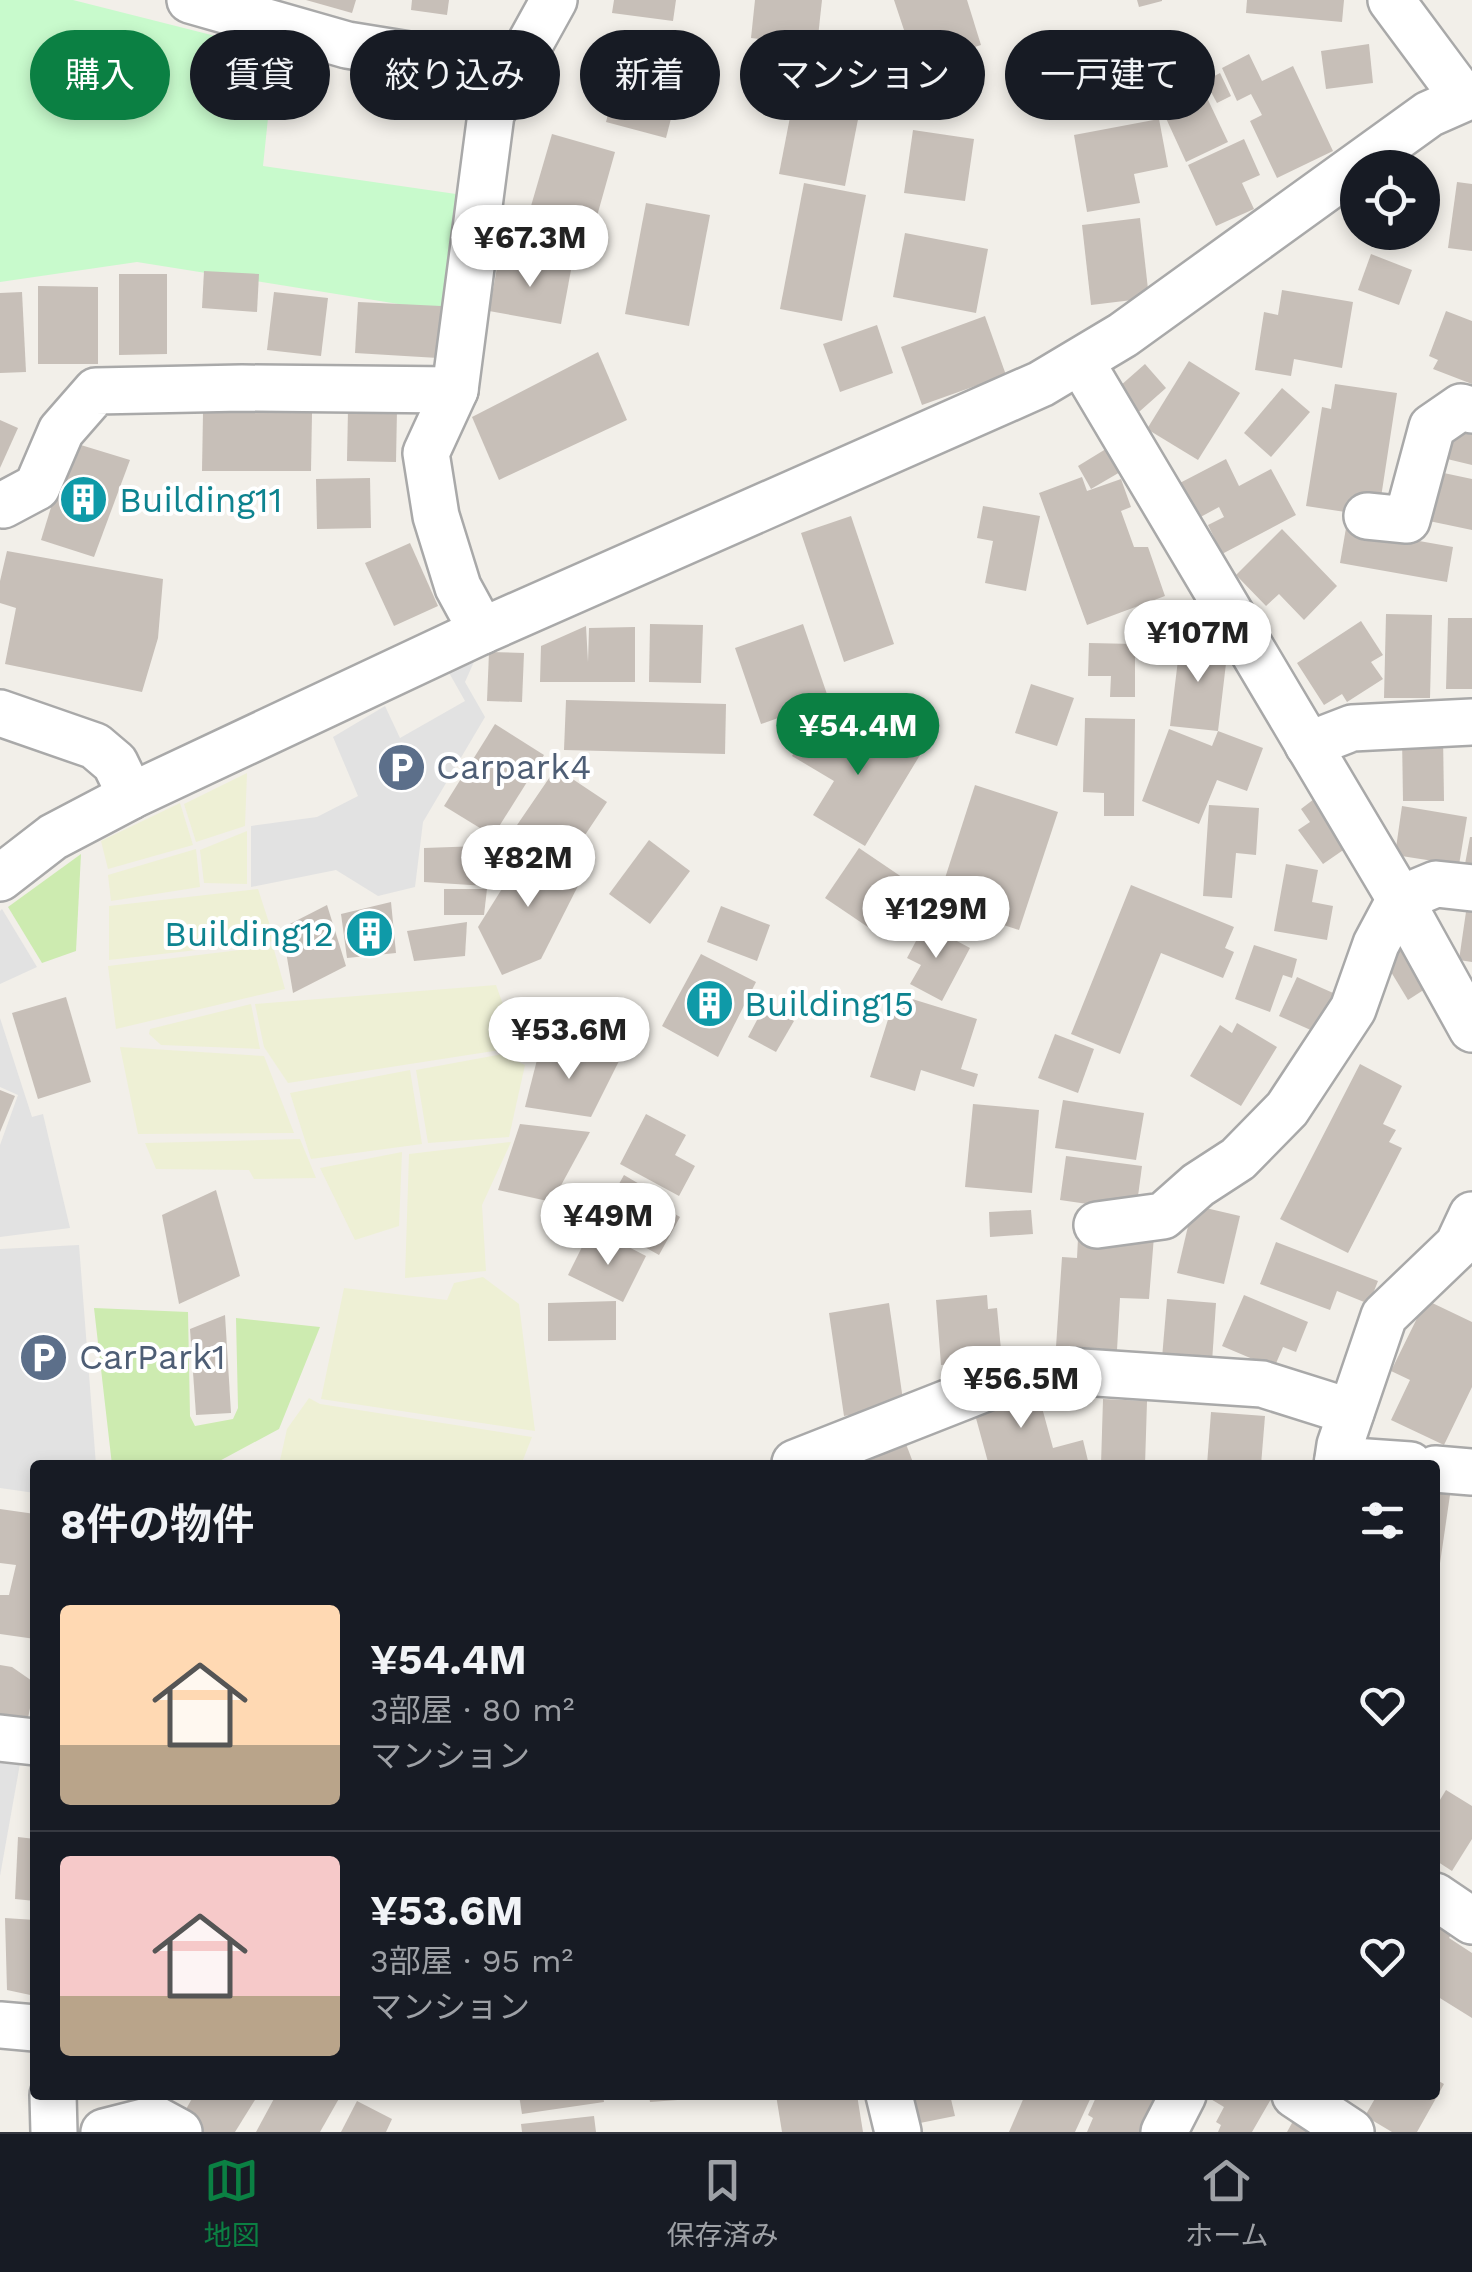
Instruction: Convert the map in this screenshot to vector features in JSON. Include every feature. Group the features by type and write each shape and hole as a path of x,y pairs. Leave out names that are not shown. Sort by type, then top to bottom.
{"street":[{"path":"190,0 350,45"},
{"path":"537,30 554,0"},
{"path":"0,878 53,837 130,796 482,631 907,445 1081,362 1429,114 1468,96 1391,0"},
{"path":"482,631 458,587 442,534 426,453 455,390 490,120"},
{"path":"1081,362 1400,899 1472,1029"},
{"path":"3,506 36,487 61,430 96,391 455,390"},
{"path":"1367,516 1407,520 1432,427 1461,407 1472,410"},
{"path":"0,713 95,746 114,764 130,796"},
{"path":"1308,745 1352,728 1472,722"},
{"path":"1097,1226 1163,1216 1198,1184 1238,1159 1287,1109 1353,1009 1376,944 1400,899 1436,884 1472,888"},
{"path":"1338,1460 1384,1316 1458,1244 1472,1216"},
{"path":"804,1460 1006,1380 1068,1371 1262,1384 1351,1412"},
{"path":"1440,1469 1472,1472"},
{"path":"0,1738 30,1741"},
{"path":"1440,1900 1472,1922"},
{"path":"0,2025 30,2028"},
{"path":"53,2100 54,2132"},
{"path":"890,2100 898,2132"},
{"path":"1164,2132 1180,2100"},
{"path":"1303,2100 1351,2132"},
{"path":"104,2132 168,2115"}],"green space":[{"path":"0,0 73,0 192,30 190,120 268,120 263,166 456,194 442,311 137,262 0,282"},
{"path":"247,773 245,826 196,842 184,804"},
{"path":"180,803 193,845 108,869 101,841"},
{"path":"247,831 247,884 204,883 200,850"},
{"path":"196,849 200,887 111,901 108,875"},
{"path":"81,854 76,951 42,963 8,907"},
{"path":"258,889 275,941 109,960 109,906"},
{"path":"273,946 285,989 116,1029 108,966"},
{"path":"496,985 511,1027 500,1050 288,1083 264,1047 255,1004"},
{"path":"251,1004 260,1049 161,1045 149,1034 150,1029"},
{"path":"120,1047 264,1056 294,1133 138,1134"},
{"path":"503,1054 525,1065 509,1137 428,1143 416,1070"},
{"path":"410,1070 422,1144 311,1159 290,1093"},
{"path":"300,1139 316,1178 254,1179 249,1170 156,1169 145,1143"},
{"path":"511,1142 482,1205 486,1271 405,1278 409,1154"},
{"path":"402,1152 399,1226 355,1240 320,1168"},
{"path":"483,1277 519,1304 535,1431 321,1399 344,1288 447,1300 454,1283"},
{"path":"94,1308 188,1312 190,1416 195,1426 233,1419 238,1408 236,1318 320,1327 279,1429 221,1460 111,1460"},
{"path":"309,1398 320,1404 532,1437 523,1460 280,1460 287,1429"}],"shaded area":[{"name":"Carpark4","path":"477,655 465,682 485,717 423,822 415,887 378,896 336,870 251,887 251,826 317,817 358,796 333,737 385,706 400,738 465,701 448,671"},
{"path":"0,911 37,967 0,984"},
{"path":"0,1018 32,1117 43,1114 70,1228 0,1237 0,1145 18,1095 0,1087"},
{"name":"CarPark1","path":"79,1245 96,1460 30,1460 30,1492 0,1488 0,1249"},
{"path":"0,1753 21,1758 0,1876"}],"building":[{"path":"306,0 356,0 352,13"},
{"path":"412,0 449,0 447,15 411,10"},
{"path":"614,0 676,0 673,21 612,13"},
{"path":"755,0 822,0 819,30 752,30"},
{"path":"894,0 967,0 976,30 904,30"},
{"path":"1137,0 1162,0 1162,1 1139,7"},
{"path":"1247,0 1344,0 1342,22 1246,13"},
{"path":"1369,44 1373,83 1326,89 1321,51"},
{"path":"1249,54 1262,81 1293,66 1333,151 1277,178 1250,121 1262,115 1251,94 1237,101 1222,68"},
{"path":"1220,73 1231,96 1217,103 1215,99 1215,76"},
{"path":"1215,115 1228,142 1186,162 1167,120 1215,120"},
{"path":"607,120 671,120 666,138"},
{"path":"789,120 858,120 845,186 779,174"},
{"path":"1159,120 1168,167 1134,174 1140,203 1087,212 1074,135"},
{"path":"913,130 974,139 965,201 904,193"},
{"path":"552,134 615,152 588,248 524,230"},
{"path":"1244,139 1260,175 1242,183 1254,209 1216,226 1188,165"},
{"path":"1457,182 1472,184 1472,251 1448,248"},
{"path":"804,183 866,195 842,321 780,309"},
{"path":"646,203 710,215 689,326 625,314"},
{"path":"1140,218 1149,298 1091,305 1082,225"},
{"path":"905,233 988,249 976,313 893,297"},
{"path":"1371,254 1412,270 1399,305 1358,290"},
{"path":"499,257 571,270 561,324 489,311"},
{"path":"204,271 259,274 257,312 202,308"},
{"path":"119,274 167,274 167,354 119,355"},
{"path":"38,286 98,287 98,364 38,364"},
{"path":"1282,290 1353,302 1342,368 1294,359 1291,376 1255,370 1264,312 1278,315"},
{"path":"22,292 26,372 0,373 0,293"},
{"path":"274,292 328,298 321,356 267,350"},
{"path":"358,302 441,306 438,358 355,353"},
{"path":"1446,311 1472,321 1472,384 1433,369 1438,360 1429,356"},
{"path":"985,316 1006,375 922,405 901,347"},
{"path":"877,325 893,373 840,392 823,344"},
{"path":"598,352 627,420 499,480 472,417"},
{"path":"1189,361 1240,393 1198,460 1147,429"},
{"path":"1145,364 1166,388 1131,419 1120,386"},
{"path":"1335,384 1397,393 1378,517 1306,506 1322,407 1331,409"},
{"path":"1282,388 1310,412 1271,457 1244,433"},
{"path":"348,409 397,409 396,462 347,461"},
{"path":"203,413 312,413 311,471 202,471"},
{"path":"0,420 18,428 0,468"},
{"path":"1451,430 1472,435 1472,465 1443,458"},
{"name":"Building11","path":"71,442 130,460 94,557 41,540"},
{"path":"1114,444 1127,468 1091,489 1078,466"},
{"path":"1226,459 1239,486 1271,469 1296,515 1222,554 1208,525 1224,517 1219,507 1195,520 1176,485"},
{"path":"1439,472 1472,479 1472,530 1429,521"},
{"path":"1082,477 1087,491 1121,479 1131,507 1121,511 1134,547 1148,547 1165,596 1087,625 1039,493"},
{"path":"370,478 371,528 317,529 316,479"},
{"path":"983,506 1040,516 1026,591 985,583 993,541 977,538"},
{"path":"851,516 894,644 844,662 801,533"},
{"path":"1346,528 1453,547 1447,582 1340,563"},
{"path":"1282,529 1337,586 1304,620 1279,594 1266,606 1236,575"},
{"path":"410,543 438,606 394,626 365,563"},
{"path":"7,551 163,579 158,638 142,692 5,664 16,608 0,603"},
{"path":"1386,614 1432,615 1430,698 1384,698"},
{"path":"1448,618 1472,618 1472,689 1446,689"},
{"path":"1361,621 1383,655 1371,662 1383,679 1347,702 1342,694 1324,705 1297,663"},
{"path":"650,624 703,625 701,683 649,682"},
{"path":"803,624 829,700 761,724 735,648"},
{"path":"586,626 588,662 589,628 635,627 635,682 540,682 541,646"},
{"path":"1181,635 1216,638 1214,654 1227,655 1218,731 1170,726"},
{"path":"1089,643 1135,644 1135,697 1110,697 1111,676 1088,676"},
{"path":"489,652 524,653 522,702 487,701"},
{"path":"1031,684 1074,698 1057,746 1015,733"},
{"path":"566,700 726,704 725,754 564,750"},
{"path":"1085,718 1135,719 1134,816 1104,816 1104,793 1083,792"},
{"path":"863,720 920,755 865,846 813,815 834,781 792,756 803,737 813,743 820,732 846,748"},
{"path":"495,724 544,755 493,836 444,806"},
{"path":"1169,729 1212,746 1218,731 1263,748 1247,791 1217,780 1199,824 1142,801"},
{"path":"1443,735 1444,801 1403,801 1402,736"},
{"path":"556,768 607,802 575,850 566,844 558,858 515,828"},
{"path":"975,785 1058,812 1019,930 937,903"},
{"path":"1318,796 1352,844 1323,864 1298,830 1310,822 1301,809"},
{"path":"1209,805 1259,808 1256,855 1236,853 1232,898 1203,896"},
{"path":"1402,806 1467,817 1459,865 1395,855"},
{"path":"499,835 522,848 510,865 484,852"},
{"path":"1472,837 1472,865 1465,864"},
{"path":"649,840 690,871 650,924 609,894"},
{"path":"530,844 583,876 541,959 502,975 478,927"},
{"path":"480,846 486,886 424,882 424,848"},
{"path":"859,848 921,890 887,940 825,898"},
{"path":"493,862 510,865 498,886 485,878"},
{"path":"1286,864 1318,870 1312,902 1333,906 1327,940 1274,931"},
{"path":"1131,885 1234,927 1225,948 1234,952 1223,978 1161,953 1120,1054 1071,1034"},
{"path":"444,889 487,889 484,915 444,915"},
{"path":"1468,898 1472,899 1472,962 1459,960"},
{"name":"Building12","path":"391,902 396,953 347,958 341,914"},
{"path":"327,905 346,966 293,993 282,928"},
{"path":"721,906 770,925 757,961 707,942"},
{"path":"467,922 465,956 414,961 407,931"},
{"path":"925,924 970,948 942,1001 910,984 921,965 907,958"},
{"path":"1394,930 1436,982 1408,1000 1382,957"},
{"path":"1254,945 1297,959 1292,978 1283,975 1270,1012 1235,999"},
{"name":"Building15","path":"701,954 756,982 718,1057 662,1026"},
{"path":"1297,977 1340,996 1322,1035 1279,1016"},
{"path":"896,994 977,1019 961,1069 978,1074 974,1087 921,1070 915,1091 870,1077"},
{"path":"66,997 91,1082 38,1099 12,1013"},
{"path":"765,1005 794,1021 776,1052 748,1037"},
{"path":"1237,1023 1277,1047 1241,1106 1190,1076 1220,1025 1232,1033"},
{"path":"1055,1034 1094,1049 1078,1093 1038,1078"},
{"path":"540,1048 620,1059 591,1117 525,1107"},
{"path":"1360,1064 1402,1086 1383,1124 1396,1130 1389,1142 1402,1148 1348,1253 1280,1219"},
{"path":"0,1090 15,1096 0,1132"},
{"path":"1063,1100 1144,1113 1136,1160 1055,1148"},
{"path":"973,1104 1039,1110 1032,1193 965,1187"},
{"path":"646,1114 686,1135 675,1155 695,1166 679,1196 620,1164"},
{"path":"520,1124 590,1132 552,1202 498,1190"},
{"path":"1066,1156 1142,1166 1136,1211 1060,1200"},
{"path":"624,1175 658,1195 654,1202 680,1217 659,1255 598,1221"},
{"path":"216,1190 240,1276 179,1304 162,1215"},
{"path":"1193,1205 1240,1216 1224,1284 1177,1273"},
{"path":"1031,1210 1033,1234 990,1237 989,1212"},
{"path":"1154,1236 1149,1299 1120,1298 1117,1350 1056,1347 1062,1257 1077,1258 1078,1238"},
{"path":"597,1238 616,1247 619,1242 646,1256 623,1302 568,1275 585,1241 593,1245"},
{"path":"1276,1242 1378,1281 1369,1304 1337,1291 1330,1310 1260,1284"},
{"path":"987,1295 988,1309 997,1308 1002,1360 941,1365 936,1300"},
{"path":"1244,1295 1308,1322 1296,1352 1283,1347 1274,1368 1222,1346"},
{"path":"1167,1299 1216,1303 1212,1362 1162,1358"},
{"path":"1426,1300 1472,1322 1472,1387 1444,1445 1391,1420 1410,1380 1391,1371"},
{"path":"616,1301 616,1340 548,1341 548,1303"},
{"path":"889,1303 904,1407 844,1416 829,1313"},
{"path":"225,1315 231,1413 196,1415 190,1329"},
{"path":"1035,1382 1053,1448 1083,1440 1088,1460 987,1460 971,1400"},
{"path":"1103,1399 1147,1401 1145,1460 1101,1460"},
{"path":"1211,1412 1265,1416 1261,1460 1207,1460"},
{"path":"906,1444 912,1460 866,1460"},
{"path":"1440,1494 1450,1495 1440,1563"},
{"path":"0,1509 30,1513 30,1638 0,1634 0,1595 9,1595 16,1565 0,1563"},
{"path":"0,1665 12,1667 30,1680 30,1708 27,1723 0,1716"},
{"path":"1446,1790 1472,1806 1472,1839 1452,1871 1440,1863 1440,1800"},
{"path":"18,1837 30,1838 30,1900 15,1899"},
{"path":"5,1918 30,1920 30,1995 7,1990"},
{"path":"1440,1922 1456,1926 1449,1938 1472,1953 1472,2018 1440,1998"},
{"path":"191,2100 255,2100 235,2132 199,2132 180,2120"},
{"path":"273,2100 338,2100 320,2132 256,2132"},
{"path":"520,2100 604,2100 604,2102 522,2114"},
{"path":"777,2100 858,2100 863,2132 782,2132"},
{"path":"910,2100 951,2100 955,2116 915,2124"},
{"path":"1023,2100 1090,2100 1075,2132 1009,2132"},
{"path":"1095,2100 1158,2100 1143,2132 1087,2132 1093,2118 1088,2115"},
{"path":"1212,2100 1270,2100 1252,2132 1218,2132 1221,2125 1216,2122 1224,2107"},
{"path":"1374,2100 1435,2100 1417,2132 1392,2132 1365,2116"},
{"path":"357,2101 392,2119 386,2132 341,2132"},
{"path":"1297,2114 1328,2132 1287,2132"},
{"path":"594,2116 596,2132 522,2132 521,2124"}],"place":[{"name":"Building11","path":"84,500"},
{"name":"Carpark4","path":"401,767"},
{"name":"Building12","path":"369,934"},
{"name":"Building15","path":"709,1004"},
{"name":"CarPark1","path":"44,1357"}]}
